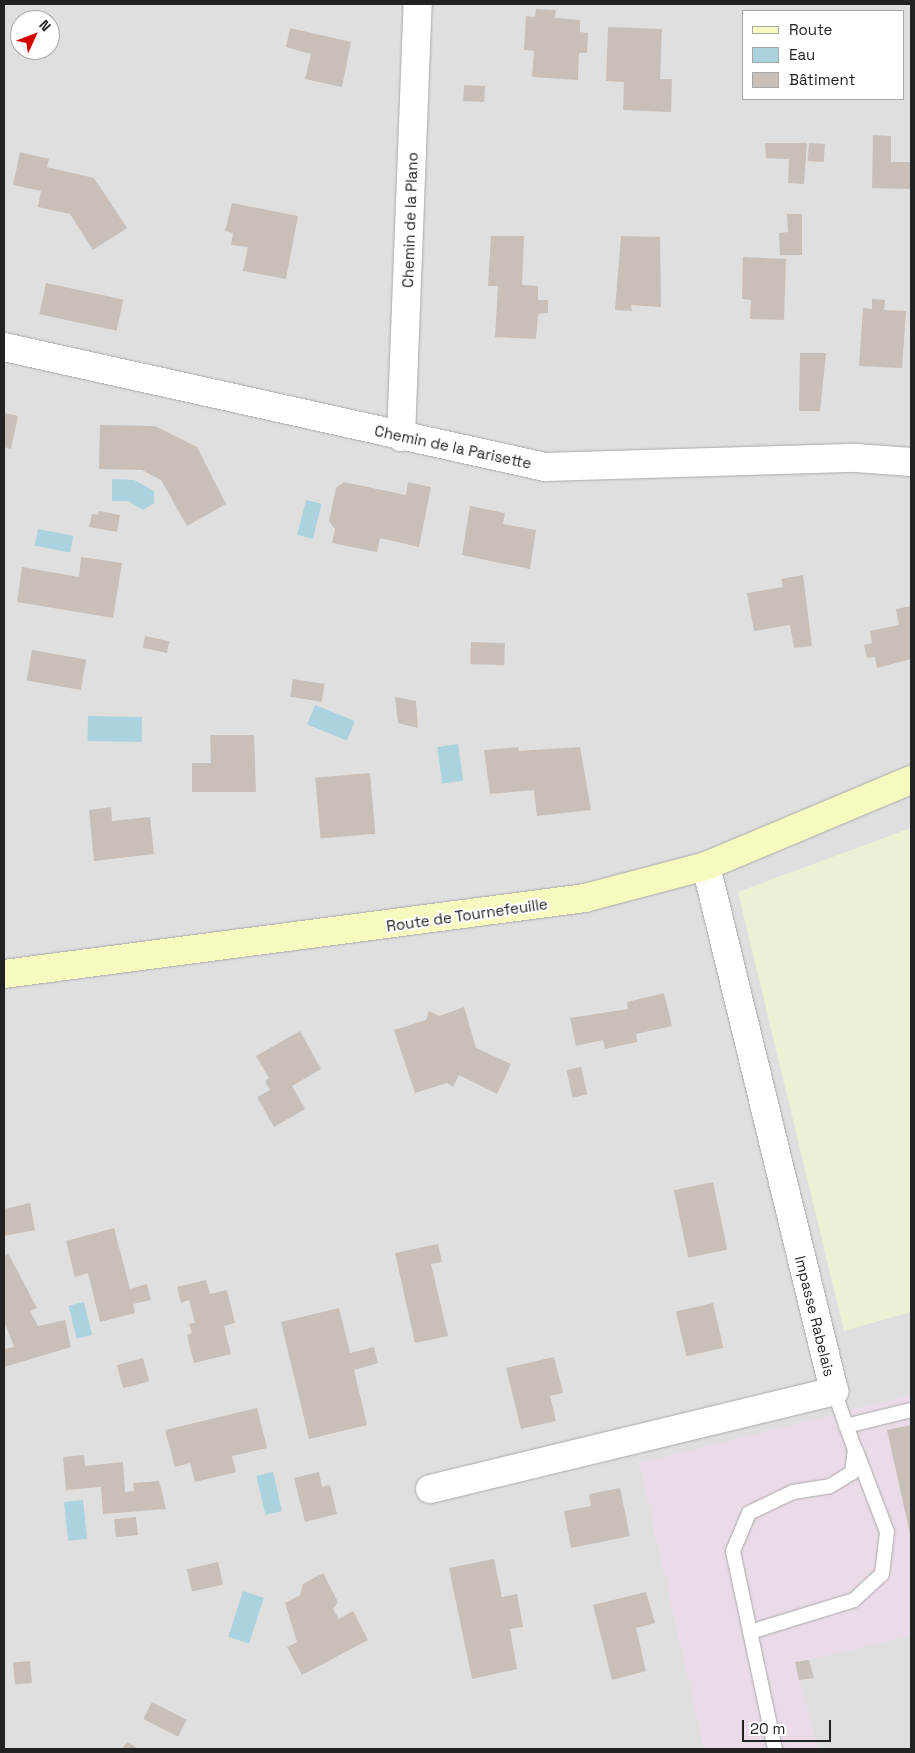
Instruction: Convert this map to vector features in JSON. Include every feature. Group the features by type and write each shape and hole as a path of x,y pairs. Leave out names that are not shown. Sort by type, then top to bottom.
{"street":[{"name":"Chemin de la Plano","path":"401,437 418,4"},
{"name":"Chemin de la Parisette","path":"4,346 401,437 545,467 856,458 911,462"},
{"name":"Route de Tournefeuille","path":"4,974 465,917 584,898 706,866 911,780"},
{"name":"Impasse Rabelais","path":"430,1489 834,1391 706,866"}],"lane":[{"path":"750,1632 854,1600 882,1574 887,1532 834,1391"},
{"path":"846,1426 911,1410"},
{"path":"775,1749 733,1551 749,1513 793,1492 830,1486 844,1478 852,1473 855,1450"}],"shaded area":[{"path":"4,4 911,4 911,1749 4,1749"},
{"path":"911,1395 911,1636 795,1663 818,1749 704,1749 639,1463"}],"green space":[{"path":"911,828 911,1312 844,1331 738,892"}],"water":[{"path":"112,479 134,480 154,491 154,503 143,510 128,501 112,501"},
{"path":"306,500 322,504 313,539 297,535"},
{"path":"38,529 73,536 70,553 35,546"},
{"path":"315,705 355,721 347,741 307,724"},
{"path":"88,716 142,717 142,742 88,741"},
{"path":"458,744 463,781 442,784 437,747"},
{"path":"84,1302 92,1335 77,1339 68,1306"},
{"path":"273,1472 282,1511 265,1515 256,1476"},
{"path":"83,1500 87,1539 68,1541 64,1502"},
{"path":"243,1591 264,1598 249,1643 228,1637"}],"building":[{"path":"536,9 556,10 555,18 580,20 580,32 588,33 587,53 579,53 578,80 532,77 534,51 524,50 526,16 535,17"},
{"path":"608,27 662,29 660,79 672,79 671,112 623,110 624,82 606,81"},
{"path":"290,28 351,42 342,87 305,79 311,54 286,47"},
{"path":"464,85 485,86 484,102 463,101"},
{"path":"873,135 891,136 891,162 911,162 911,189 872,188"},
{"path":"765,143 807,143 804,184 788,183 789,159 766,158"},
{"path":"809,143 825,144 824,162 808,161"},
{"path":"20,152 49,159 47,167 94,178 127,228 93,250 70,214 38,207 41,191 13,185"},
{"path":"232,203 298,216 286,279 243,271 248,247 231,245 233,233 225,231"},
{"path":"787,214 802,214 802,255 780,255 779,233 788,232"},
{"path":"491,236 524,236 522,285 538,286 538,300 548,300 548,313 538,314 536,339 495,337 498,286 488,286"},
{"path":"621,236 660,237 661,307 631,305 632,311 615,310"},
{"path":"743,257 786,259 784,320 750,319 751,300 742,299"},
{"path":"46,283 123,299 117,331 39,314"},
{"path":"872,299 885,300 884,310 906,311 902,368 859,366 863,308 872,309"},
{"path":"800,353 826,353 820,411 799,411"},
{"path":"4,413 18,416 11,449 4,447"},
{"path":"100,425 155,426 197,447 226,504 187,526 161,480 142,470 99,469"},
{"path":"344,482 406,495 408,482 431,487 419,547 380,538 377,552 332,543 335,529 329,521 336,488"},
{"path":"470,506 505,513 503,524 536,530 530,569 462,555"},
{"path":"99,511 120,515 117,532 89,527 92,514 98,515"},
{"path":"81,557 122,563 113,618 17,602 22,567 79,577"},
{"path":"803,575 812,646 794,648 790,625 754,631 747,593 783,587 781,579"},
{"path":"911,606 911,659 877,668 875,657 867,658 864,645 872,643 870,631 899,625 896,609"},
{"path":"145,636 169,641 167,653 143,648"},
{"path":"471,642 505,643 504,665 470,664"},
{"path":"32,650 86,660 81,690 27,681"},
{"path":"293,679 325,684 322,702 290,697"},
{"path":"395,697 416,701 418,728 398,723"},
{"path":"210,735 254,735 256,792 192,792 192,763 211,763"},
{"path":"518,747 519,751 580,747 591,810 537,816 534,790 490,794 484,750"},
{"path":"370,773 375,834 321,839 315,778"},
{"path":"111,807 112,821 150,817 154,854 94,861 89,810"},
{"path":"664,993 672,1026 636,1034 637,1042 605,1049 603,1040 576,1046 570,1018 628,1009 627,1002"},
{"path":"464,1007 476,1048 511,1064 497,1094 459,1075 453,1087 447,1083 415,1093 394,1030 426,1020 429,1011 439,1016"},
{"path":"300,1031 321,1069 292,1086 305,1109 274,1127 257,1097 270,1090 265,1081 269,1078 256,1056"},
{"path":"581,1067 587,1094 573,1098 566,1070"},
{"path":"713,1182 727,1249 688,1258 674,1190"},
{"path":"30,1203 35,1230 4,1236 4,1209"},
{"path":"114,1228 130,1289 147,1284 151,1300 133,1304 135,1313 100,1322 88,1273 75,1277 66,1241"},
{"path":"438,1244 442,1262 431,1264 448,1336 415,1343 395,1253"},
{"path":"8,1253 37,1308 30,1311 38,1326 65,1320 71,1347 4,1367 4,1349 14,1347 4,1320 4,1256"},
{"path":"206,1280 210,1294 227,1290 235,1323 224,1326 231,1354 194,1363 187,1335 192,1333 189,1324 195,1323 189,1300 181,1303 177,1287"},
{"path":"713,1303 723,1348 686,1356 676,1312"},
{"path":"339,1308 350,1353 374,1347 378,1363 354,1370 367,1425 309,1439 281,1322"},
{"path":"554,1357 563,1393 550,1396 556,1421 521,1429 506,1368"},
{"path":"143,1358 149,1381 123,1388 117,1365"},
{"path":"257,1408 267,1448 232,1456 236,1472 195,1482 190,1463 175,1467 165,1430"},
{"path":"911,1425 911,1534 910,1534 887,1430"},
{"path":"84,1455 85,1466 123,1462 125,1492 134,1491 133,1483 159,1481 166,1509 103,1514 101,1487 66,1490 63,1457"},
{"path":"319,1472 322,1487 330,1485 337,1514 305,1522 294,1478"},
{"path":"620,1488 630,1536 571,1548 564,1511 591,1506 589,1494"},
{"path":"136,1517 138,1535 116,1537 114,1519"},
{"path":"494,1559 502,1597 517,1594 523,1627 510,1629 517,1669 472,1679 449,1568"},
{"path":"218,1562 223,1584 192,1592 187,1569"},
{"path":"323,1573 338,1602 333,1609 339,1619 353,1611 368,1640 302,1675 287,1647 297,1642 285,1603 300,1595 303,1584"},
{"path":"646,1592 655,1623 636,1628 646,1671 612,1680 593,1605"},
{"path":"809,1660 814,1678 799,1680 795,1662"},
{"path":"30,1661 32,1683 15,1684 13,1662"},
{"path":"152,1702 187,1720 178,1737 143,1719"},
{"path":"127,1742 139,1749 122,1749"}]}
